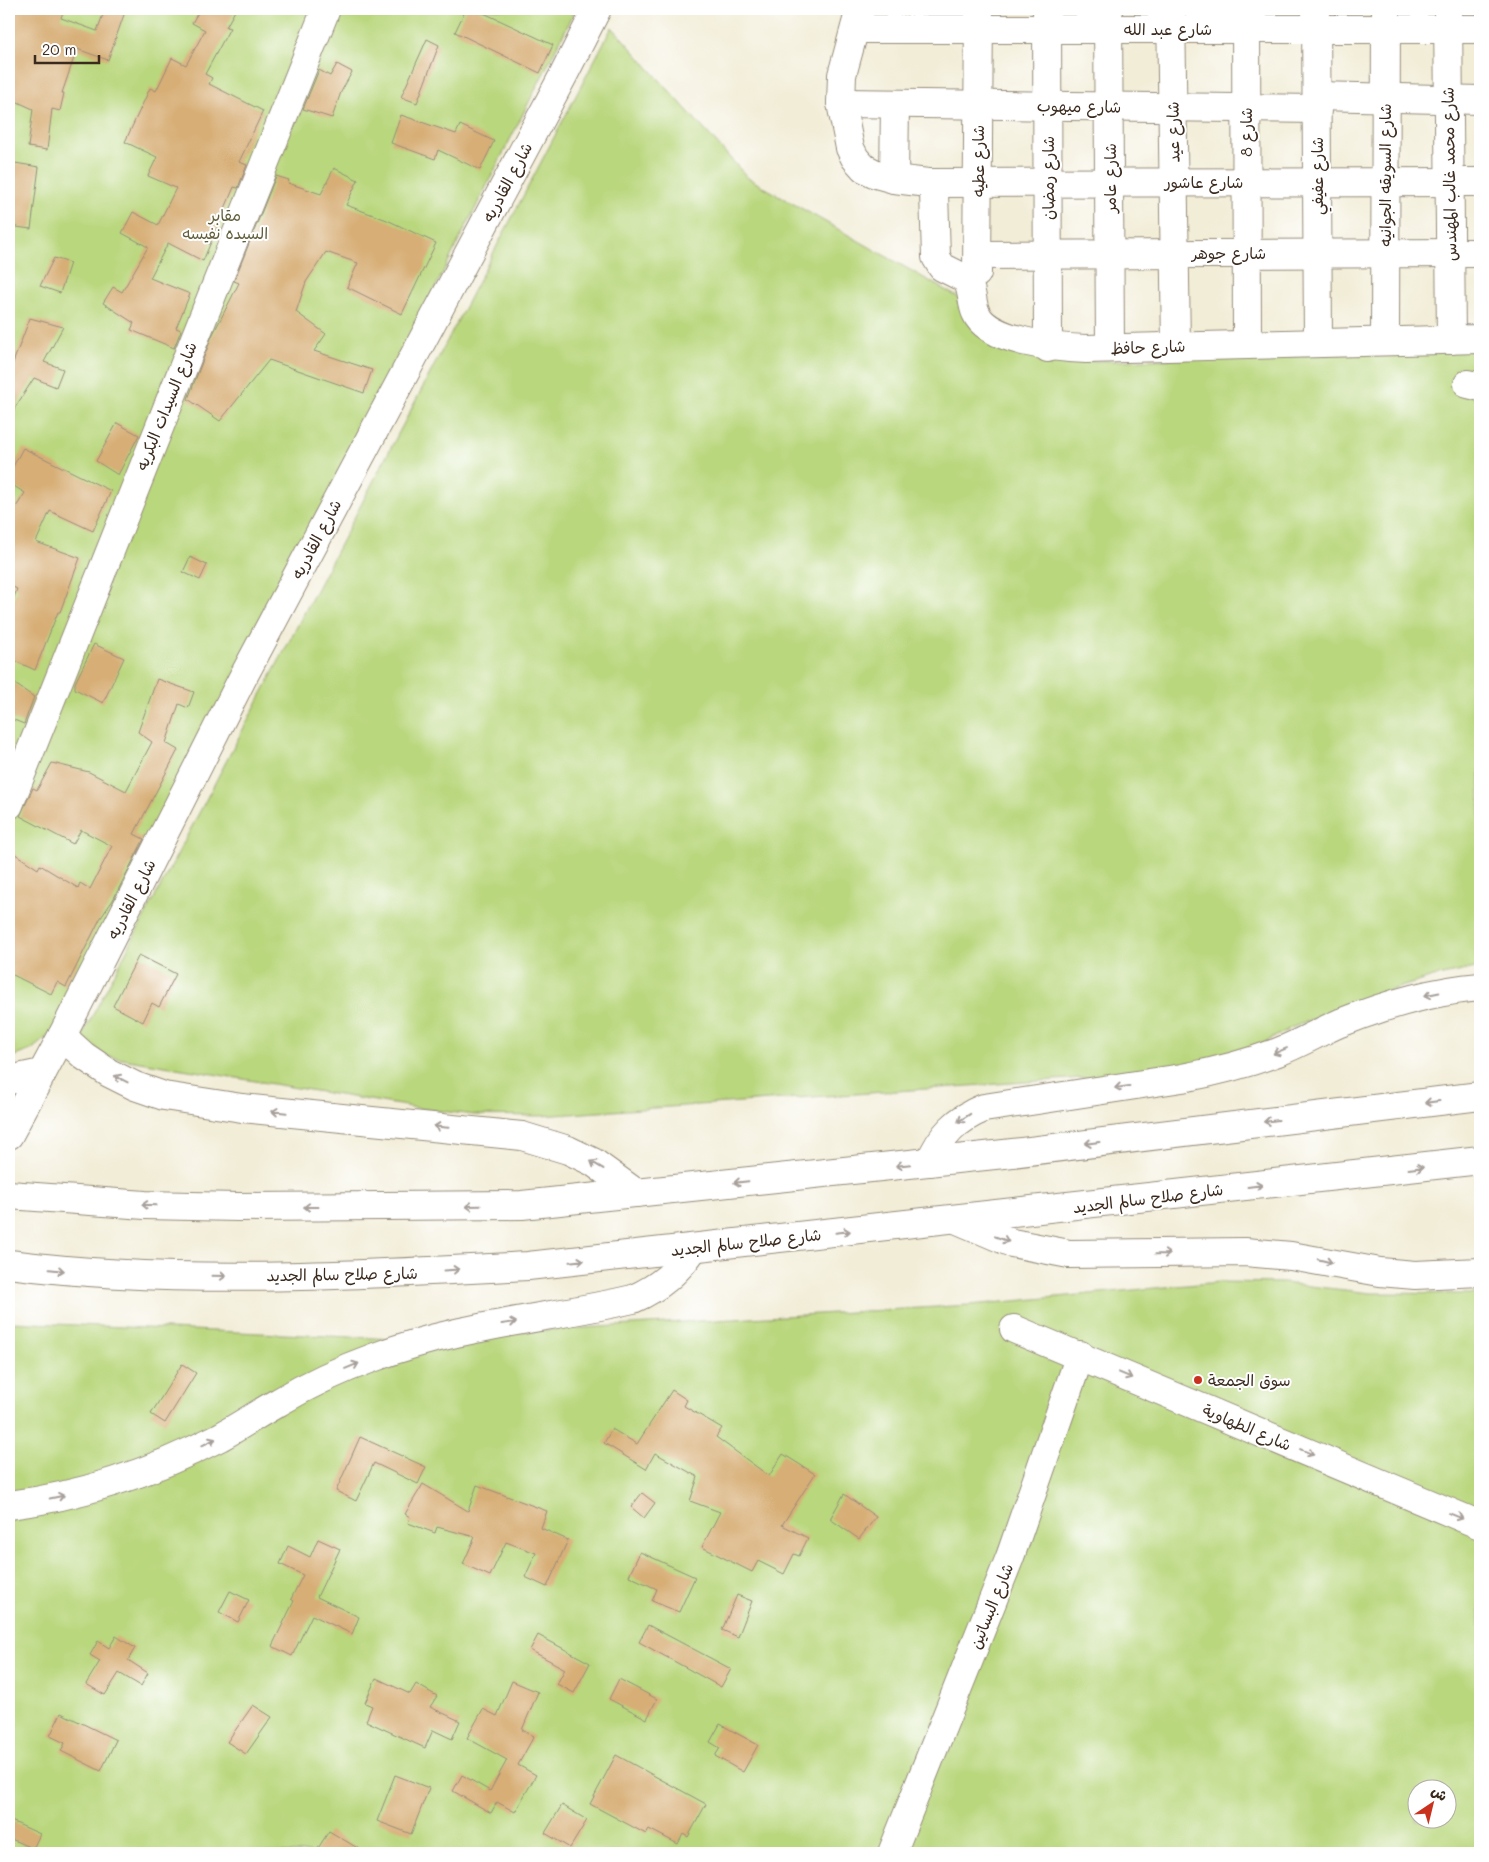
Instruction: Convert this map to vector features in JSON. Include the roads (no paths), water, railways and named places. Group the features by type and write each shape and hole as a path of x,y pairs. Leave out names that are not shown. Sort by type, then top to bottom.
{"main road":[{"name":"شارع السيدات البكريه","path":"9,805 326,9"},
{"name":"شارع القادريه","path":"9,1135 62,1036 242,679 559,85 597,9"},
{"name":"شارع عبد الله","path":"858,19 1448,19 1480,29"},
{"name":"شارع عاشور","path":"858,19 842,75 841,103 850,148 855,158 864,168 894,179 928,183 1480,182"},
{"name":"شارع رمضان","path":"1047,19 1048,348"},
{"name":"شارع عامر","path":"1108,19 1110,348"},
{"name":"شارع عيد","path":"1172,19 1176,346"},
{"name":"شارع 8","path":"1246,19 1246,345"},
{"name":"شارع عفيفي","path":"1316,19 1318,343"},
{"name":"شارع السويقه الجوانيه","path":"1385,341 1386,19"},
{"name":"شارع محمد غالب المهندس","path":"1448,19 1451,340"},
{"name":"شارع عطيه","path":"976,314 979,20"},
{"name":"شارع ميهوب","path":"841,103 1246,108 1385,98 1480,100"},
{"path":"894,179 896,104"},
{"path":"928,183 934,192 936,257 942,267 966,279 976,314"},
{"name":"شارع جوهر","path":"978,255 1317,252 1480,253"},
{"name":"شارع حافظ","path":"976,314 983,322 1002,334 1048,348 1086,350 1176,346 1480,340"},
{"path":"930,1162 935,1150 950,1128 965,1116 984,1108 1214,1072 1279,1052 1341,1023 1380,1008 1434,993 1480,987"},
{"path":"62,1036 84,1056 109,1073 135,1086 164,1096 260,1110 522,1136 568,1150 592,1162 636,1193"},
{"path":"9,1080 42,1073"},
{"path":"9,1195 145,1205 238,1207 522,1205 1004,1154 1480,1096"},
{"name":"شارع صلاح سالم الجديد","path":"9,1264 61,1271 225,1276 398,1274 528,1266 1015,1214 1480,1160"},
{"path":"958,1220 1012,1243 1069,1254 1245,1252 1291,1256 1380,1272 1415,1275 1480,1272"},
{"path":"9,1505 98,1487 161,1465 221,1436 310,1384 368,1359 410,1345 482,1327 633,1298 652,1290 668,1279 694,1248"},
{"name":"شارع الطهاوية","path":"1014,1329 1080,1355 1480,1525"},
{"name":"شارع البساتين","path":"892,1853 1010,1557 1080,1355"}],"place":[{"name":"سوق الجمعة","path":"1198,1380"}],"park label":[{"name":"مقابر السيده نفيسه","path":"225,224"}]}
